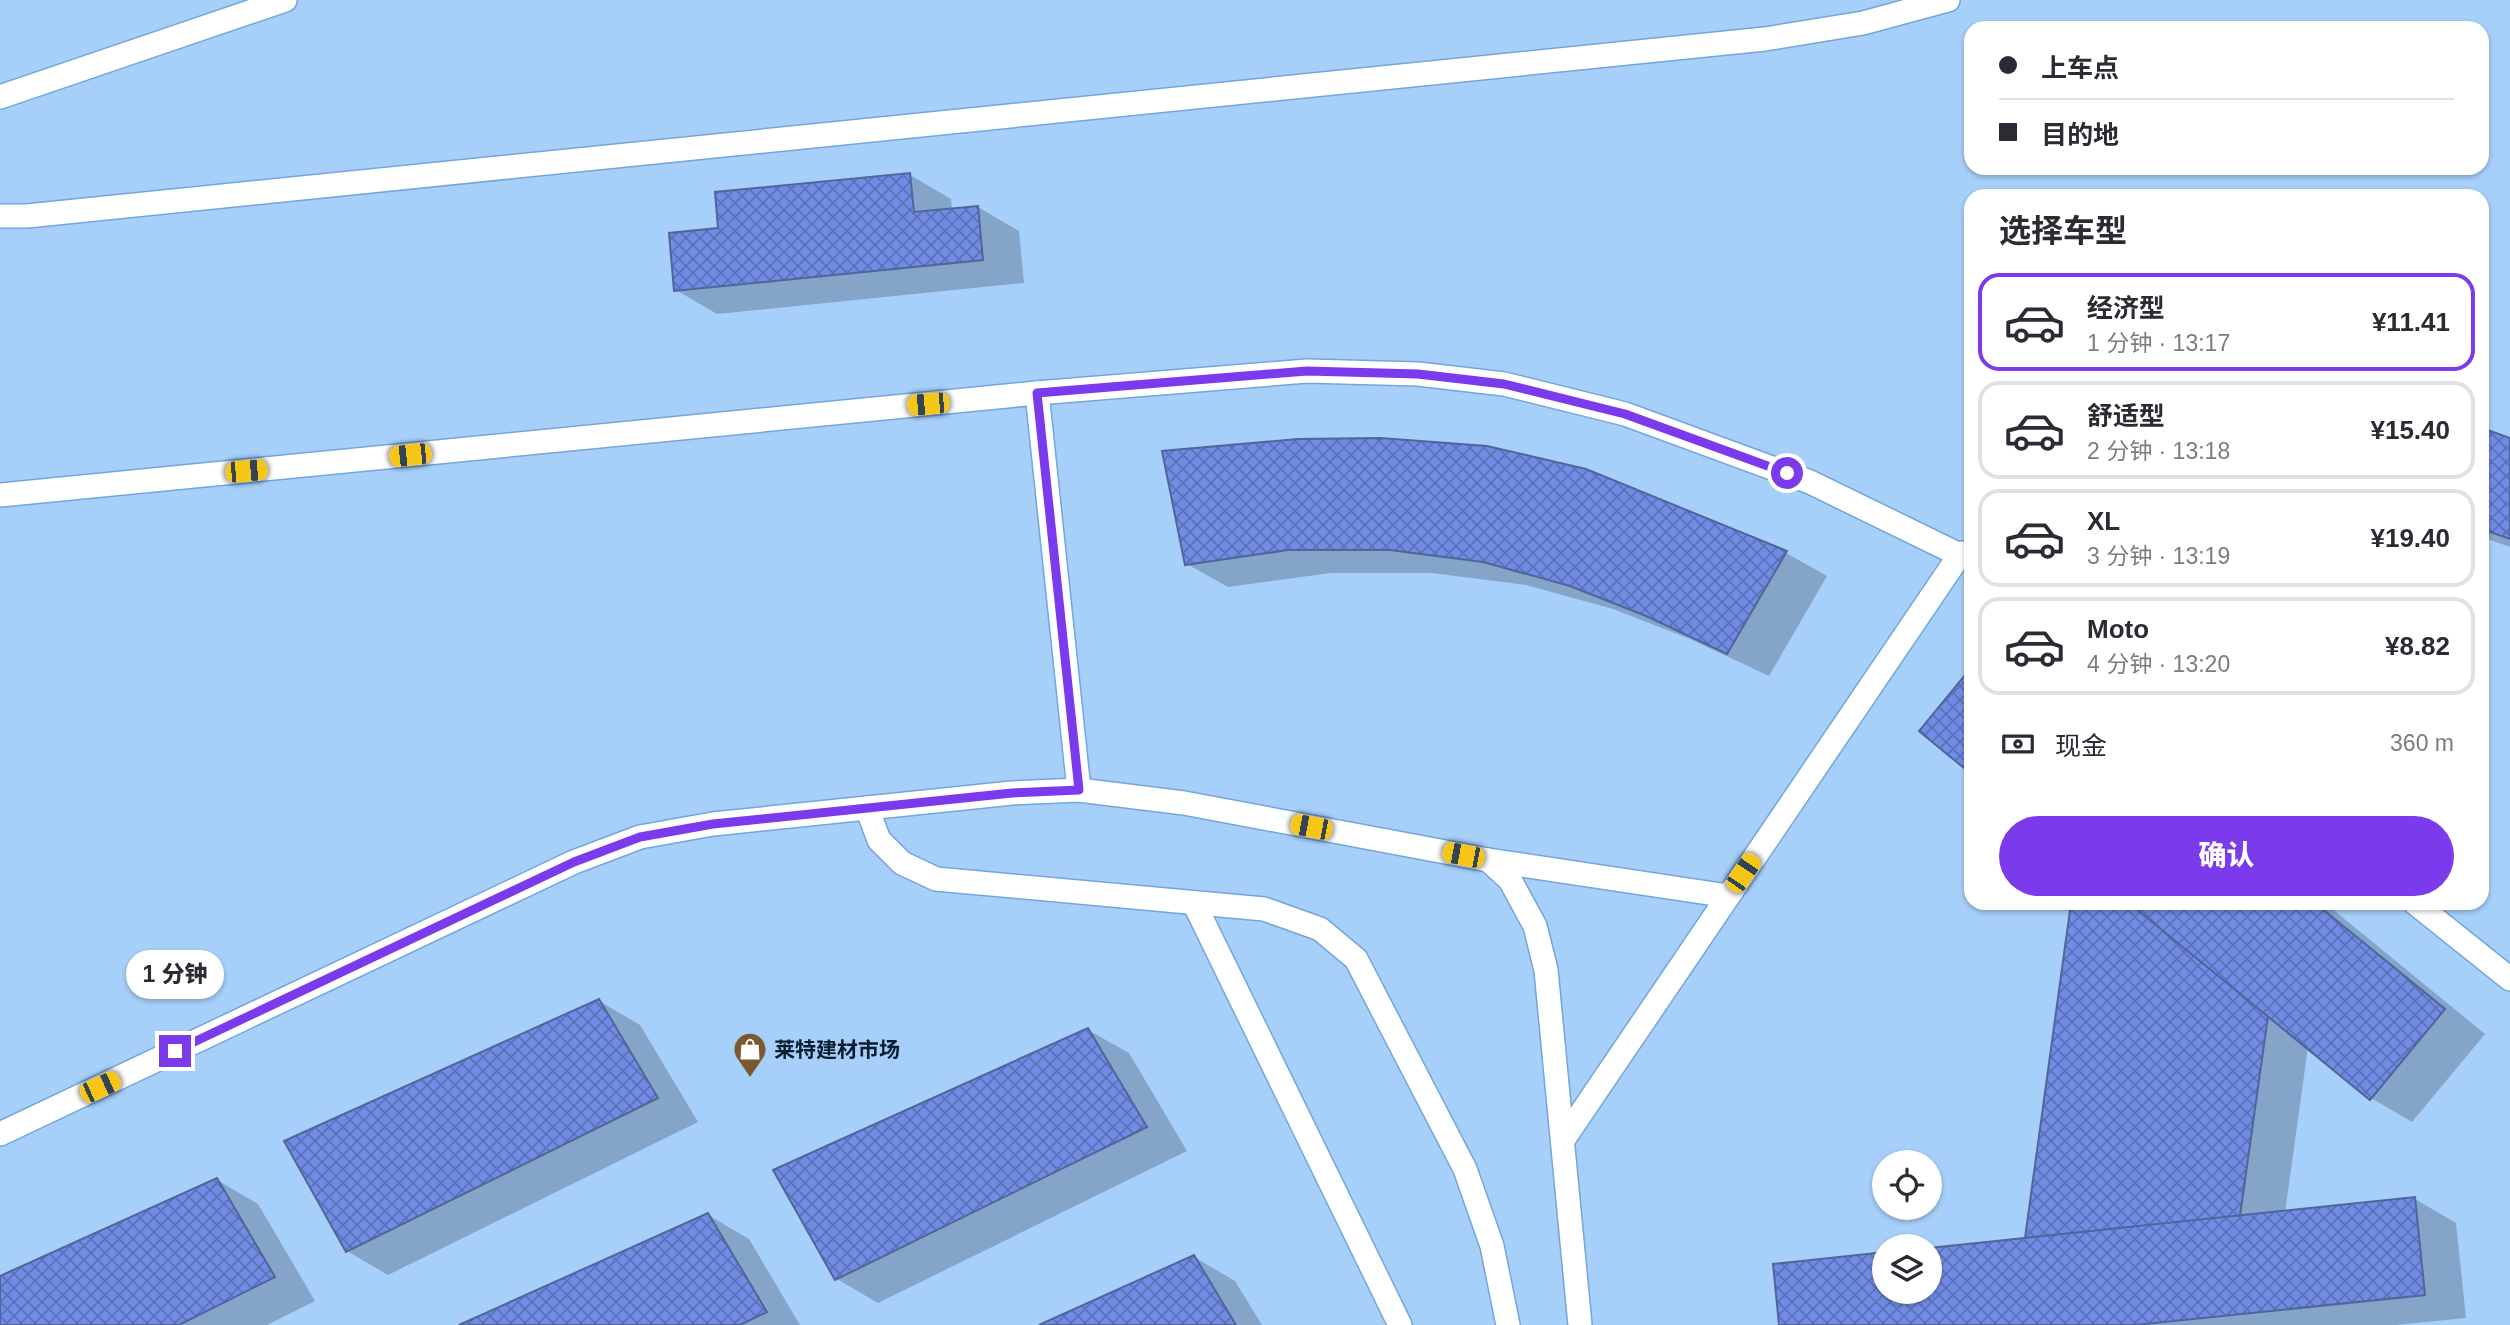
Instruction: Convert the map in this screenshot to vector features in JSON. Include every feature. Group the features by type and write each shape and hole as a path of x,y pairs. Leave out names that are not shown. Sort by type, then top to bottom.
{"lane":[{"path":"0,97 285,0"},
{"path":"0,216 41,215 1765,39 1863,23 1948,0"},
{"path":"0,495 1037,393 1307,371 1418,374 1504,384 1625,414 1811,482 1964,555"},
{"path":"1037,393 1079,790"},
{"path":"1563,1140 1728,896 1964,559"},
{"path":"0,1134 574,862 640,837 713,824 1012,793 1079,790 1184,803 1488,860 1728,896"},
{"path":"867,808 879,840 902,863 936,879 1264,909 1320,929 1356,959 1465,1169 1492,1246 1508,1325"},
{"path":"1488,860 1510,880 1535,926 1546,970 1580,1325"},
{"path":"1194,903 1400,1325"},
{"path":"2424,910 2510,978"}],"building":[{"path":"910,173 914,212 978,206 983,260 674,291 669,233 718,228 715,192"},
{"path":"2489,430 2510,438 2510,539 2489,532"},
{"path":"1380,438 1487,446 1586,469 1787,551 1727,654 1646,616 1570,586 1483,562 1390,550 1288,550 1185,565 1162,451 1298,439"},
{"path":"1964,676 1964,768 1919,731"},
{"path":"2070,910 2138,910 2268,1016 2240,1216 2025,1238"},
{"path":"2138,910 2324,910 2445,1009 2370,1100"},
{"path":"599,999 658,1098 346,1252 284,1141"},
{"path":"1088,1028 1147,1127 835,1280 773,1170"},
{"path":"217,1178 275,1277 179,1325 0,1325 0,1276"},
{"path":"2415,1197 2425,1295 2135,1325 1779,1325 1773,1264 1872,1253 1872,1304 1942,1304 1942,1247"},
{"path":"708,1213 767,1312 740,1325 459,1325"},
{"path":"1194,1255 1236,1325 1039,1325"}],"place":[{"name":"莱特建材市场","path":"750,1079"}],"route":[{"path":"175,1051 574,862 640,837 713,824 1012,793 1079,790 1037,393 1307,371 1418,374 1504,384 1625,414 1787,473"}]}
